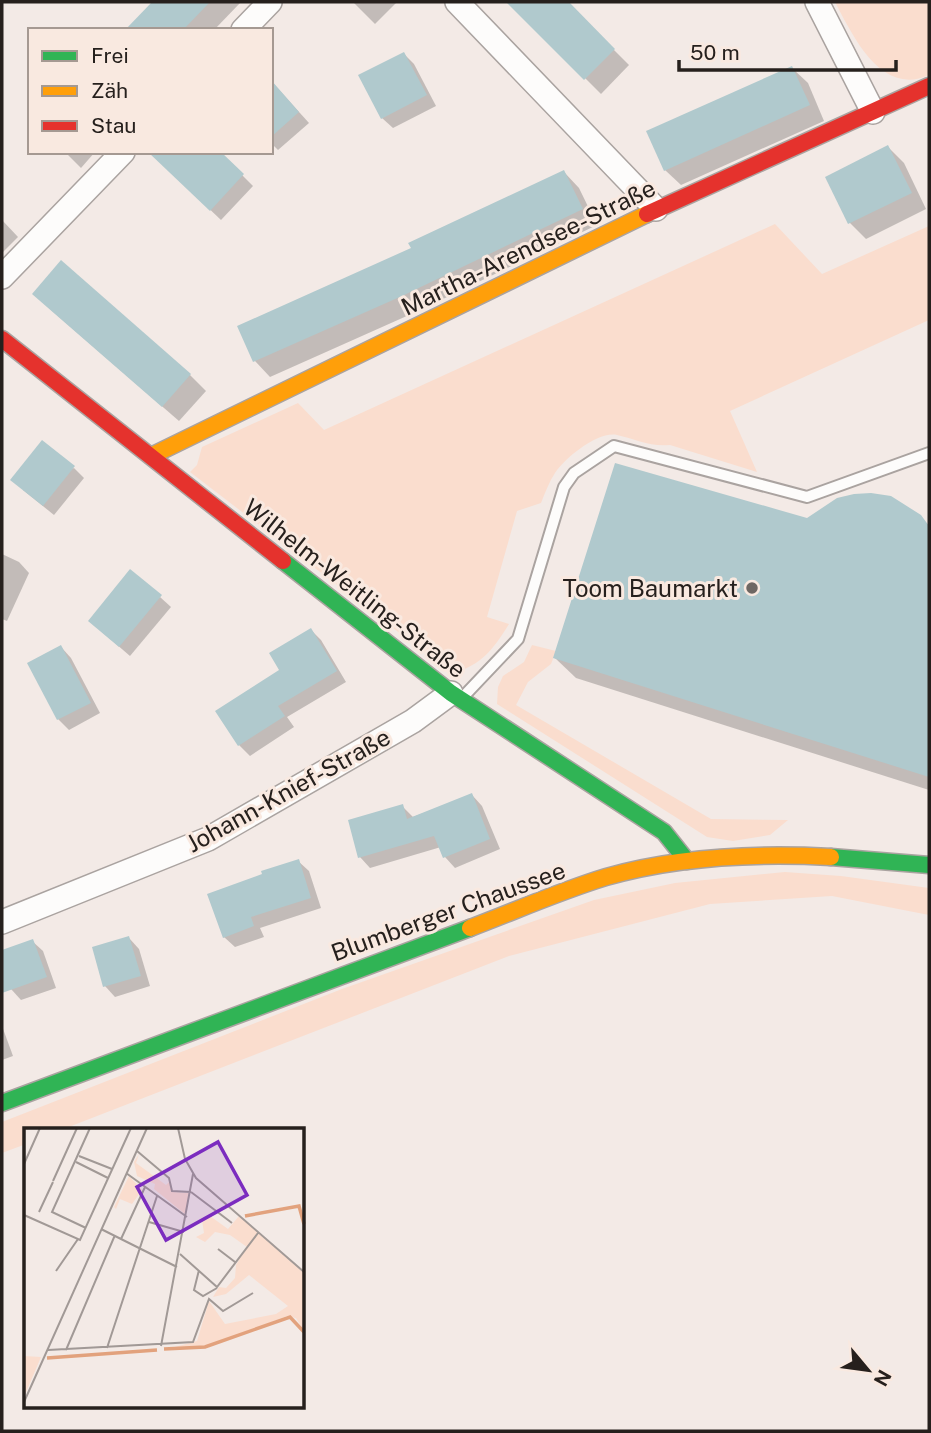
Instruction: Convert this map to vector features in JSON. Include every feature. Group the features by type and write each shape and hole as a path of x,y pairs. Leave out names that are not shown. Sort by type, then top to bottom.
{"street":[{"path":"245,28 270,2"},
{"path":"457,2 656,209"},
{"path":"817,2 873,112"},
{"name":"Martha-Arendsee-Straße","path":"151,456 656,209 929,86"},
{"path":"2,277 121,154"},
{"name":"Wilhelm-Weitling-Straße","path":"2,340 456,696 664,832 687,861"},
{"name":"Johann-Knief-Straße","path":"2,922 208,839 456,696"},
{"name":"Blumberger Chaussee","path":"2,1102 607,877 687,861 756,855 849,856 929,865"}],"lane":[{"path":"456,696 518,639 564,487 575,473 614,446 807,497 929,453"}],"shaded area":[{"path":"835,2 929,2 929,75 912,80 897,78 883,71 860,46"},
{"path":"775,224 822,274 929,226 929,320 730,411 757,472 670,445 649,444 617,435 601,437 574,453 555,473 541,503 517,511 487,617 509,624 486,655 463,670 453,674 190,472 197,465 202,447 298,403 324,430"},
{"path":"532,645 556,651 551,664 528,682 516,705 711,819 788,820 770,835 733,841 707,837 497,704 498,687 503,676 524,662"},
{"path":"785,872 841,876 929,888 929,915 832,896 710,904 509,956 66,1128 24,1128 24,1145 2,1153 2,1122 342,989 594,900 675,883"}],"building":[{"path":"152,2 210,2 185,28 127,28"},
{"path":"506,2 569,2 615,49 584,80"},
{"path":"404,52 427,95 381,119 358,75"},
{"path":"792,66 810,105 664,171 646,131"},
{"path":"273,82 299,112 273,135"},
{"path":"888,145 912,193 848,224 825,177"},
{"path":"150,154 223,154 244,174 210,211"},
{"path":"564,170 583,209 402,296 253,362 237,326 411,248 408,243"},
{"path":"61,260 191,374 162,407 32,294"},
{"path":"42,440 75,466 43,506 10,480"},
{"name":"Toom Baumarkt","path":"615,463 807,518 837,498 871,493 891,496 921,515 929,526 929,777 553,658"},
{"path":"130,569 162,595 119,647 88,621"},
{"path":"311,628 337,671 278,706 285,716 238,746 215,711 279,670 269,653"},
{"path":"61,645 91,703 57,720 27,663"},
{"path":"472,793 490,839 443,858 434,836 358,858 348,820 403,804 407,819"},
{"path":"299,859 311,898 251,917 254,926 223,938 207,894 262,874 261,871"},
{"path":"129,936 141,976 103,987 92,947"},
{"path":"33,939 47,977 2,993 2,950"}],"traffic: fast":[{"path":"283,561 451,693 664,832 687,861"},
{"path":"831,857 929,865"},
{"path":"2,1103 470,928"}],"traffic: slow":[{"path":"151,456 647,214"},
{"path":"470,928 606,877 661,864 746,856 831,857"}],"traffic: jam":[{"path":"647,214 929,86"},
{"path":"2,339 283,561"}],"place":[{"name":"Toom Baumarkt","path":"752,588"}]}
